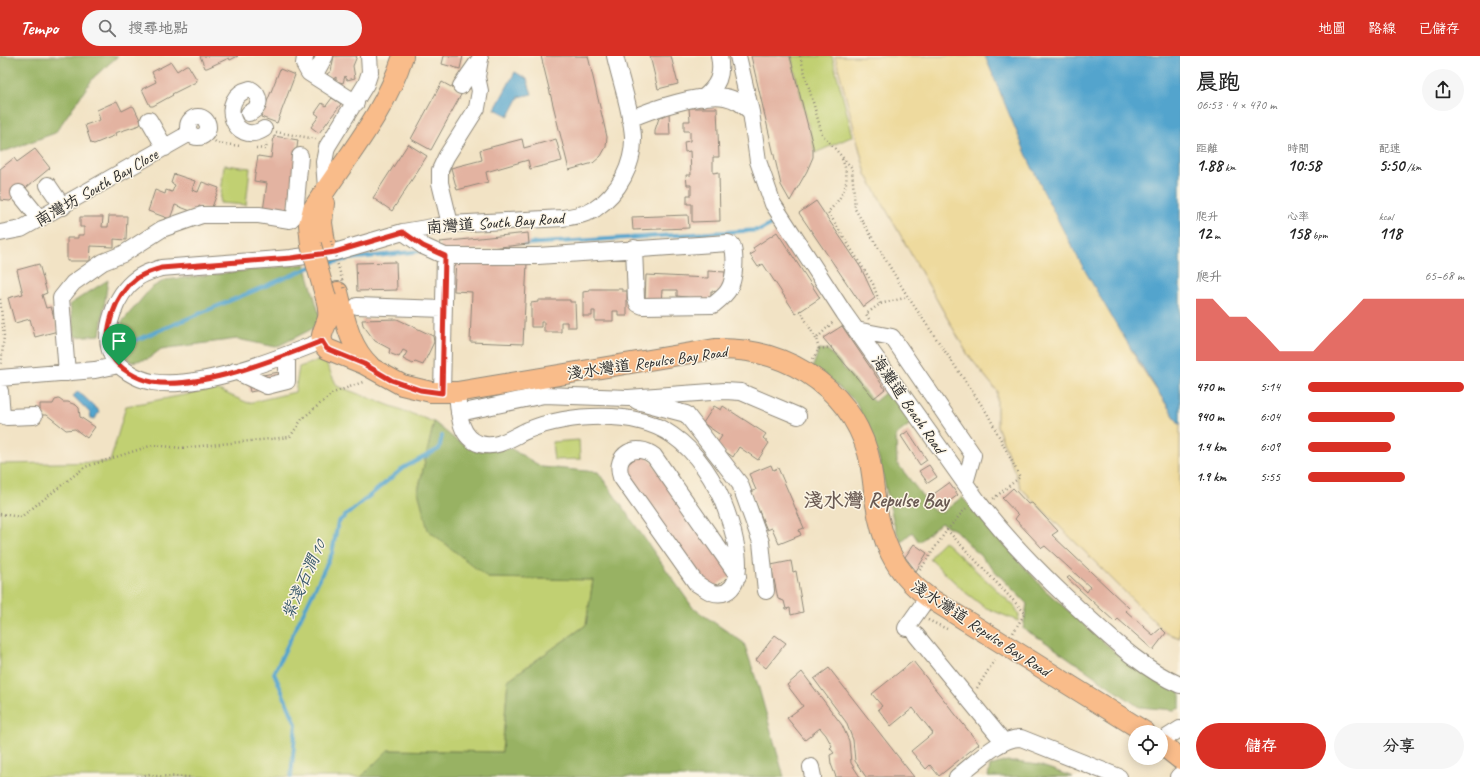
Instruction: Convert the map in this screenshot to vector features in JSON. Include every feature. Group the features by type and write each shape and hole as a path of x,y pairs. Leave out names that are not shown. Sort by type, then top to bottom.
{"main road":[{"name":"淺水灣道 Repulse Bay Road","path":"373,375 348,333 323,243 309,231 310,215 326,188 381,108 390,90 403,56"},
{"name":"淺水灣道 Repulse Bay Road","path":"336,294 328,315 325,340 373,375 420,390 450,392 715,349 744,349 784,360 805,372 830,390 844,405 854,422 868,454 877,513 887,545 904,576 928,597 1133,725"},
{"path":"325,340 336,323 340,324 348,333"},
{"path":"1168,750 1180,759"}],"street":[{"path":"314,76 325,56"},
{"path":"326,188 324,162 326,147 356,103 370,72 369,56"},
{"name":"南灣道 South Bay Road","path":"119,365 112,354 109,340 113,314 119,299 128,286 137,278 148,272 161,268 291,258 335,252 450,224 563,218 579,215 594,209 615,190 624,176 632,149 633,136 630,118 615,56"},
{"path":"703,98 717,85 721,76 719,56"},
{"name":"海灘道 Beach Road","path":"738,56 751,112 758,161 773,204 856,330 992,519 1056,588 1108,636 1145,665 1167,679 1180,685"},
{"path":"305,57 305,67 314,76 356,103"},
{"path":"461,86 480,58"},
{"path":"450,224 440,183 440,170 446,157 477,108 480,91 477,77 480,58"},
{"path":"249,113 256,109 259,102 256,94 250,89 238,94 231,105 231,112 237,128 242,132 253,134 264,129"},
{"path":"630,118 660,107 703,98 724,96 743,104 751,112"},
{"name":"南灣坊 South Bay Close","path":"0,233 21,229 63,207 165,148 190,133 188,126 192,119 200,118 206,122 231,112"},
{"path":"149,120 165,148"},
{"path":"67,373 61,298 73,283 103,262 123,254 162,229 202,215 259,215 290,220 294,215 300,156"},
{"path":"48,185 63,207"},
{"path":"19,193 40,219"},
{"path":"408,235 439,254 538,256 634,248 728,243 732,245 735,264 730,289 713,305 643,306 638,304 636,299 634,248"},
{"path":"439,254 450,392 459,413 461,426 468,436 478,443 491,446 504,442 528,430 554,422 580,418 608,417 647,423 670,434 681,441 701,464 719,493 726,508 735,541 738,576 728,591 721,594 706,591 696,582 621,477 619,470 620,463 626,453 638,449 650,452 738,576"},
{"path":"357,306 443,309"},
{"path":"856,330 892,337 973,455 965,483"},
{"path":"0,374 67,373 95,370 119,365 140,378 164,383 201,380 235,372 287,355 325,340"},
{"path":"235,372 267,386 287,381 287,355"},
{"path":"0,391 2,415 8,417 34,416"},
{"path":"459,413 544,395 628,398 718,391 741,392 798,416"},
{"path":"628,398 686,414 740,484 761,542 766,591"},
{"path":"928,597 911,631 1003,741"},
{"path":"1168,736 1180,729"},
{"path":"957,777 1003,741 1021,738 1119,777"}],"path":[{"path":"800,56 822,134 852,168 854,209 908,297 987,413 1020,477 988,504"},
{"path":"840,155 847,170 847,181 844,191 828,212 873,284 880,304"},
{"path":"323,243 336,294"},
{"path":"878,334 866,314 880,304 908,297"},
{"path":"0,299 4,336 0,374"},
{"path":"800,310 816,339 819,349 805,372"},
{"path":"816,339 837,318"},
{"path":"819,349 832,347"},
{"path":"0,514 21,517 85,467 153,445 182,448 290,437 302,418 333,393 373,375"},
{"path":"928,557 947,530 967,507"},
{"path":"947,530 1025,613 1014,632"},
{"path":"969,700 998,654"},
{"path":"137,777 150,774 155,776 191,777"}],"green space":[{"path":"0,56 118,56 94,77 55,133 0,153"},
{"path":"791,56 832,56 853,136 815,153"},
{"path":"224,165 250,168 246,205 220,203"},
{"path":"305,264 322,324 276,347 237,339 161,349 148,359 131,362 120,349 122,322 151,288 165,280"},
{"path":"108,280 100,335 75,337 70,304"},
{"path":"819,349 828,350 874,402 887,391 913,422 896,435 897,463 934,511 942,513 962,497 1045,590 1124,660 1180,691 1180,708 1174,710 1139,707 1041,639 1023,629 1027,604 955,530 941,523 919,542 912,532 901,542 895,528 879,459 856,402 824,374 812,369"},
{"path":"324,359 337,386 434,422 418,491 488,578 593,580 586,625 508,680 502,752 388,750 361,777 0,777 0,464 110,462 126,406 216,389 248,403 295,392 299,367"},
{"path":"434,422 456,440 476,451 510,448 542,467 598,472 693,608 744,643 758,685 784,777 361,777 388,750 502,752 508,680 586,625 593,580 488,578 428,530 418,491"},
{"path":"579,440 580,459 554,460 552,442"},
{"path":"944,541 1015,607 1019,615 1018,621 984,607 965,592 930,559 937,548"},
{"path":"1007,761 1039,765 1073,777 988,777 990,766"}],"sand":[{"path":"835,56 985,56 1032,166 1139,364 1180,425 1180,638 1166,633 1021,488 997,426 997,391 968,355 866,174"}],"water":[{"path":"985,56 1180,56 1180,425 1139,362 1064,232 1031,165"},
{"path":"515,72 527,79 532,94 519,97 509,116 495,109"},
{"path":"78,391 99,411 95,419 91,418 90,413 73,396"}],"building":[{"path":"200,56 238,56 205,68"},
{"path":"334,56 357,56 353,66 355,78 347,80 345,76 343,83 336,81 336,77 332,80 327,74 331,71"},
{"path":"444,56 463,56 460,69 442,64"},
{"path":"541,56 588,56 607,137 606,147 601,156 593,163 569,170"},
{"path":"650,56 671,56 678,84 658,89"},
{"path":"751,56 790,56 813,146 813,157 790,201 781,185"},
{"path":"171,62 177,71 188,65 197,80 196,82 172,94 173,95 153,106 150,106 142,89 156,82 152,72"},
{"path":"280,69 295,75 277,123 261,117"},
{"path":"442,82 462,93 431,150 411,139"},
{"path":"332,98 341,104 319,133 311,127 319,116 315,113 322,103 326,106"},
{"path":"117,101 122,111 132,106 134,107 141,122 140,125 115,133 116,135 94,144 91,143 85,125 100,120 97,110"},
{"path":"689,108 717,108 719,157 713,157 713,173 719,172 720,221 692,222 692,204 687,204 687,195 691,195 691,185 687,185 686,175 691,175 690,151 685,152 684,142 690,141 690,131 684,131 684,121 690,121"},
{"path":"669,113 670,135 655,135 659,118"},
{"path":"274,136 298,140 288,215 263,211 267,183 254,181 258,156 271,158"},
{"path":"522,139 524,148 556,139 562,161 530,169 528,160 486,172 488,182 457,190 451,168 482,160 480,150"},
{"path":"408,144 427,156 392,211 373,198"},
{"path":"35,149 50,168 10,201 0,200 0,169 14,158 17,162"},
{"path":"174,174 195,181 192,190 198,192 202,182 219,188 211,210 199,206 196,213 175,205 170,219 148,211 155,190 165,194 166,190 172,192 175,185 171,183"},
{"path":"816,201 861,268 875,298 863,307 799,213"},
{"path":"688,215 689,228 633,230 632,217"},
{"path":"109,216 127,216 126,240 114,239 114,247 91,246 90,261 67,261 67,238 78,238 78,235 84,235 84,227 80,227 80,217 103,217 102,227 108,227"},
{"path":"777,232 820,298 796,314 763,264 758,267 750,255 755,252 753,248"},
{"path":"528,233 529,244 441,253 440,242"},
{"path":"396,262 397,290 357,291 356,263"},
{"path":"456,262 527,263 523,344 470,342 472,292 454,291"},
{"path":"39,264 47,293 42,295 46,308 51,307 58,331 35,337 30,319 15,323 8,298 23,294 17,270"},
{"path":"708,271 725,272 724,292 711,291 711,300 677,296 677,290 662,290 661,302 645,302 646,275 708,278"},
{"path":"589,289 622,289 622,291 627,291 627,316 618,316 618,311 613,311 613,321 595,321 595,311 592,311 592,316 583,316 583,292 589,291"},
{"path":"538,300 570,300 570,302 575,302 576,327 567,327 567,322 561,322 561,332 544,332 544,322 541,322 541,327 531,327 531,303 538,302"},
{"path":"397,319 433,336 434,342 423,365 415,362 413,364 403,359 407,352 403,350 399,357 389,353 390,349 375,341 363,325 362,320"},
{"path":"842,326 885,389 874,398 823,338"},
{"path":"279,372 281,379 265,382 263,375"},
{"path":"247,378 265,389 250,392"},
{"path":"59,399 63,402 76,405 79,408 80,417 95,427 87,438 75,429 66,430 47,415 40,415 40,404 53,404 55,400"},
{"path":"714,406 721,410 723,406 766,434 763,438 769,443 758,460 739,447 733,457 716,445 722,436 703,423"},
{"path":"908,431 927,460 920,465 901,436"},
{"path":"644,452 733,574 710,590 621,469"},
{"path":"771,465 773,470 778,468 804,528 799,530 801,535 779,544 772,528 767,530 751,492 756,490 749,474"},
{"path":"929,465 937,477 928,483 919,471"},
{"path":"949,483 958,495 940,508 931,496"},
{"path":"1013,488 1028,504 1032,503 1058,531 1052,535 1129,608 1126,611 1153,635 1161,628 1166,633 1153,650 1118,619 1115,622 1067,578 1070,576 1087,592 1090,587 1045,546 1042,548 1015,519 1018,515 1002,498"},
{"path":"914,544 927,553 916,571 905,557"},
{"path":"791,561 793,572 796,571 803,612 791,615 790,608 786,609 784,601 778,599 771,565"},
{"path":"775,635 786,643 766,668 756,660"},
{"path":"913,661 979,744 939,776 930,765 926,769 911,751 933,733 913,708 891,726 878,709 882,706 872,694"},
{"path":"829,668 914,777 866,777 855,761 853,740 846,722 814,679"},
{"path":"802,672 842,725 849,741 851,763 860,777 836,777 831,764 830,755 834,753 830,748 832,746 826,735 820,728 805,740 787,718 803,706 787,685"}],"waterway":[{"path":"524,244 761,230 777,221"},
{"path":"322,265 348,259 422,251"},
{"path":"134,341 311,267"},
{"name":"紫淺石澗10","path":"291,777 296,724 274,673 332,553 338,522 403,468 439,449 442,436"}],"district":[{"name":"淺水灣 Repulse Bay","path":"876,500"}],"route":[{"path":"403,232 423,246 445,256 442,393 420,390 402,385 382,376 364,364 327,349 322,341 262,364 235,372 182,383 164,383 140,378 119,365 112,354 110,345 109,336 113,314 119,299 128,286 137,278 148,272 161,268 291,258 335,252 403,232"}]}
